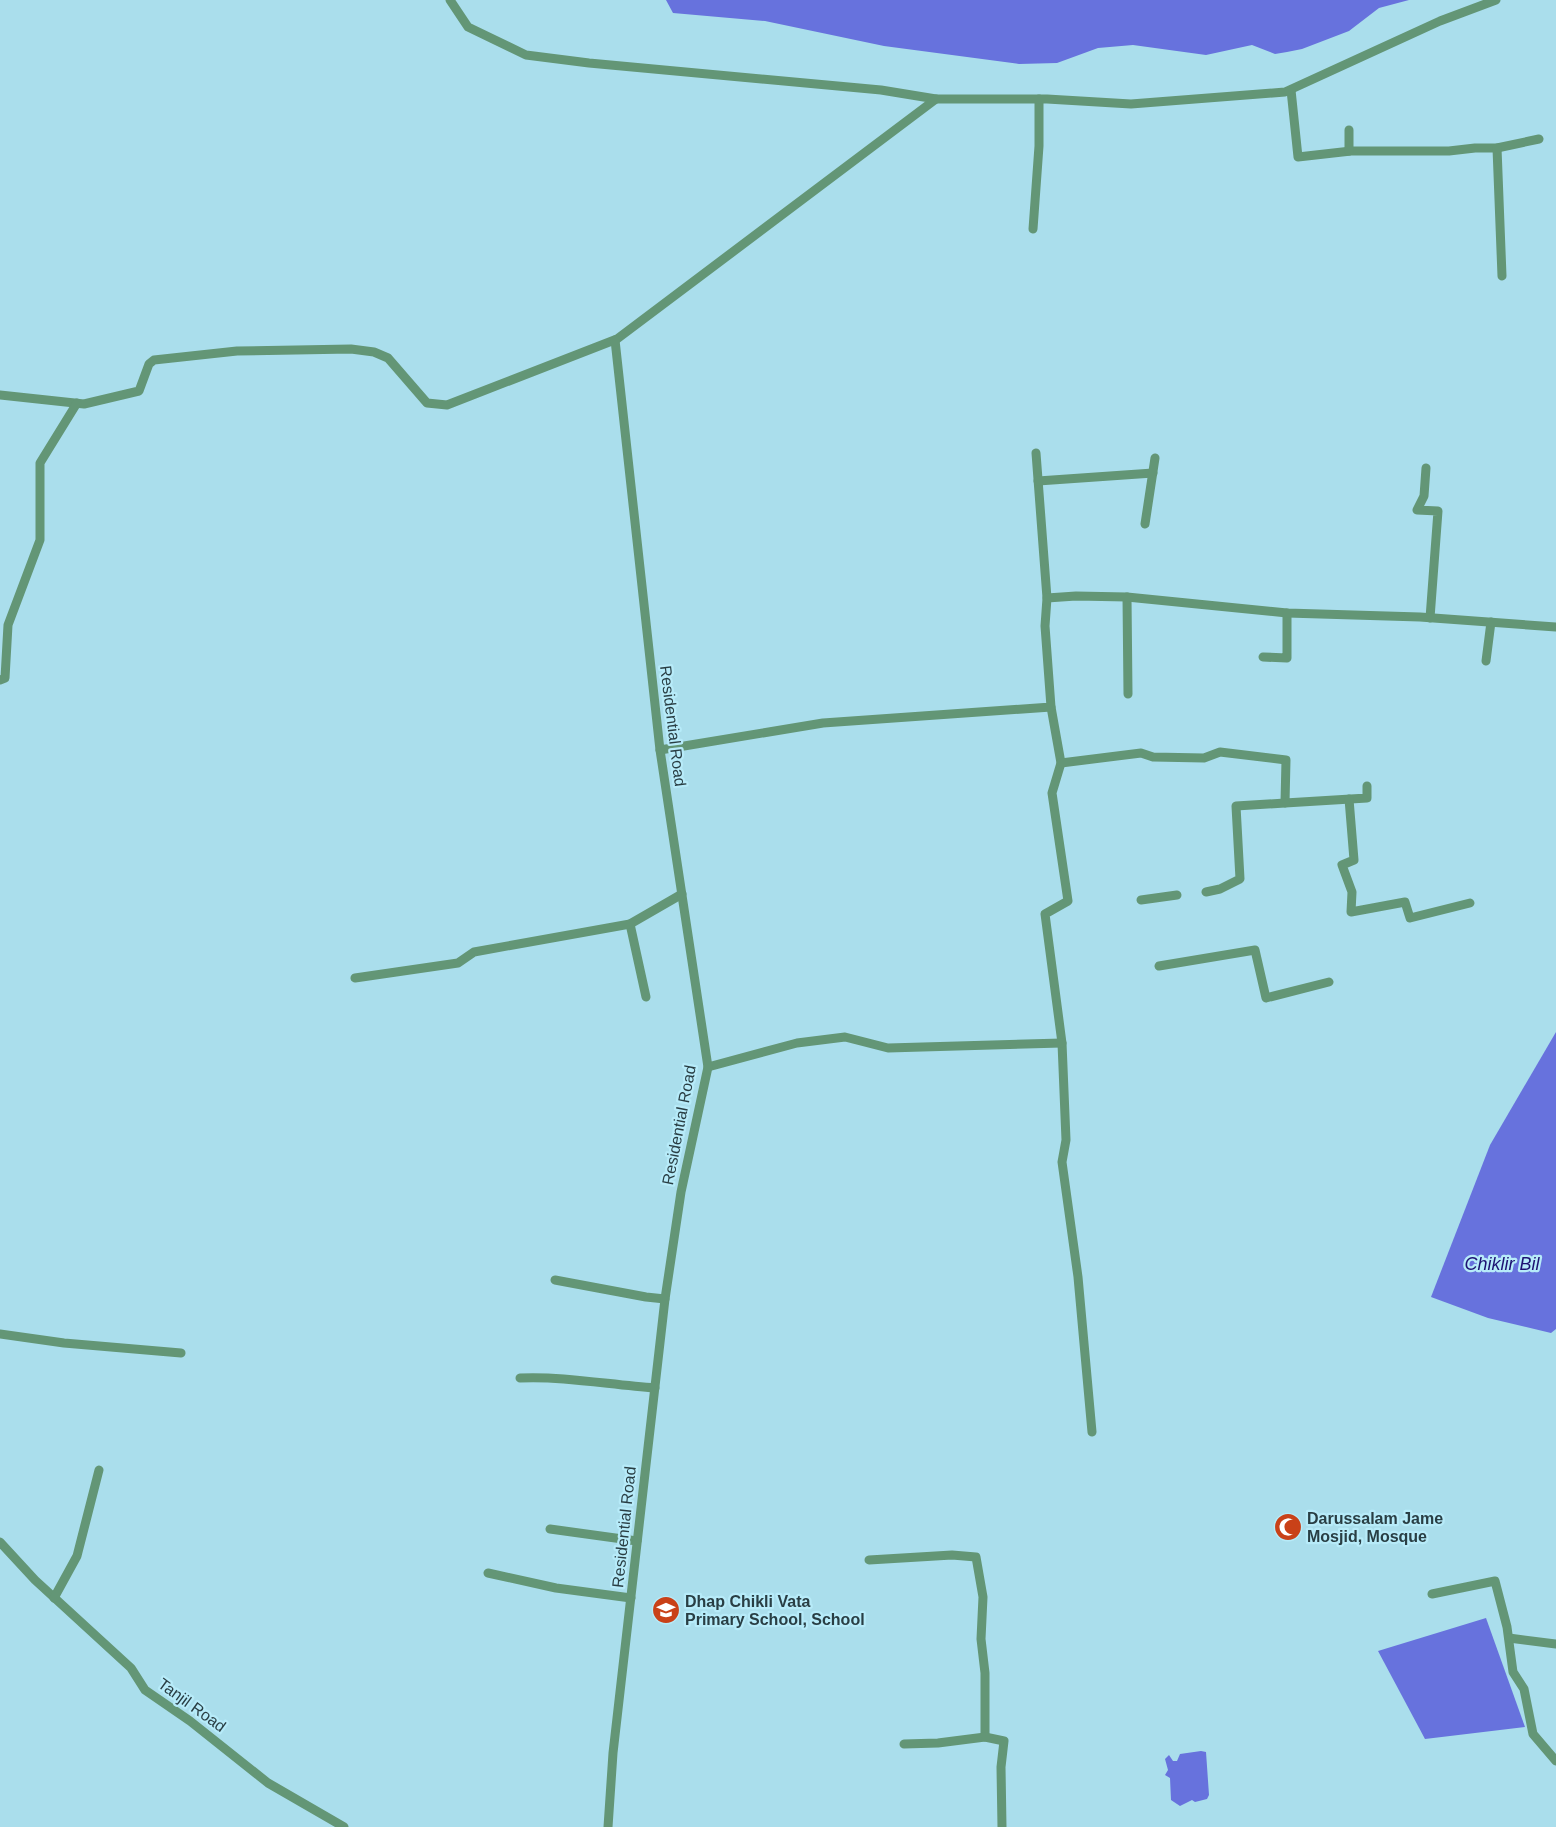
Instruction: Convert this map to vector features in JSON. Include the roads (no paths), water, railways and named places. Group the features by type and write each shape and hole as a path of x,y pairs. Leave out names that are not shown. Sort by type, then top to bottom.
{"street":[{"path":"450,0 468,27 526,55 589,63 881,90 936,99 1039,99 1131,104 1285,92 1440,22 1496,0"},
{"path":"1290,90 1298,157 1349,151 1449,151 1498,148 1539,139"},
{"path":"0,395 84,404 140,391 149,364 154,360 237,350 351,350 374,352 388,358 427,404 447,405 615,340 936,99"},
{"path":"1033,229 1039,146 1039,99"},
{"path":"1349,130 1349,151"},
{"path":"1498,148 1502,276"},
{"name":"Residential Road","path":"608,1827 613,1753 665,1299 681,1192 708,1067 660,750 615,340"},
{"path":"0,680 5,678 8,625 40,540 40,463 77,403"},
{"path":"1036,453 1047,598 1045,626 1051,707 1061,763 1052,793 1068,902 1045,914 1062,1043 1066,1140 1062,1162 1080,1295 1092,1432"},
{"path":"1145,524 1155,458"},
{"path":"1426,468 1424,496 1417,510 1438,511 1430,618"},
{"path":"1038,481 1153,473"},
{"path":"1047,598 1076,596 1127,597 1287,613 1430,618 1556,627"},
{"path":"1127,597 1128,694"},
{"path":"1263,657 1287,658 1287,613"},
{"path":"1486,661 1490,622"},
{"path":"660,750 823,723 1051,707"},
{"path":"1061,763 1141,753 1153,757 1204,758 1220,752 1286,760 1285,803"},
{"path":"1206,892 1220,889 1240,879 1236,806 1367,798 1367,786"},
{"path":"1349,799 1354,860 1342,866 1352,892 1351,912 1405,902 1410,918 1470,903"},
{"path":"355,978 458,963 474,952 630,924 682,894"},
{"path":"1141,900 1177,895"},
{"path":"630,924 646,997"},
{"path":"1159,966 1255,950 1266,998 1329,982"},
{"path":"708,1067 797,1043 845,1037 888,1048 1062,1043"},
{"path":"555,1280 646,1298 665,1299"},
{"path":"0,1334 64,1343 182,1353"},
{"path":"520,1378 550,1377 603,1385 655,1388"},
{"path":"54,1598 77,1556 99,1470"},
{"path":"550,1529 637,1541"},
{"name":"Tanjil Road","path":"0,1542 54,1598 131,1668 145,1690 190,1721 268,1782 344,1827"},
{"path":"870,1560 952,1554 976,1558 983,1597 981,1639 985,1672 985,1738"},
{"path":"488,1573 556,1588 631,1598"},
{"path":"1432,1594 1495,1581 1508,1638 1513,1672 1524,1690 1533,1734 1556,1761"},
{"path":"1508,1638 1556,1644"},
{"path":"904,1744 938,1743 985,1738 1004,1741 1001,1767 1002,1827"}],"water":[{"path":"666,0 1409,0 1379,8 1349,31 1302,49 1275,54 1252,45 1206,55 1133,45 1098,48 1057,63 1019,64 884,46 765,21 673,13"},
{"name":"Chiklir Bil","path":"1556,1032 1556,1329 1551,1333 1488,1318 1431,1297 1490,1145"},
{"path":"1486,1618 1525,1727 1425,1739 1378,1651"},
{"path":"1206,1752 1209,1795 1207,1799 1195,1802 1192,1800 1180,1806 1171,1800 1170,1778 1165,1775 1168,1770 1165,1759 1169,1755 1173,1761 1177,1761 1180,1754"}],"place":[{"name":"Darussalam Jame Mosjid, Mosque","path":"1288,1527"},
{"name":"Dhap Chikli Vata Primary School, School","path":"666,1610"}]}
